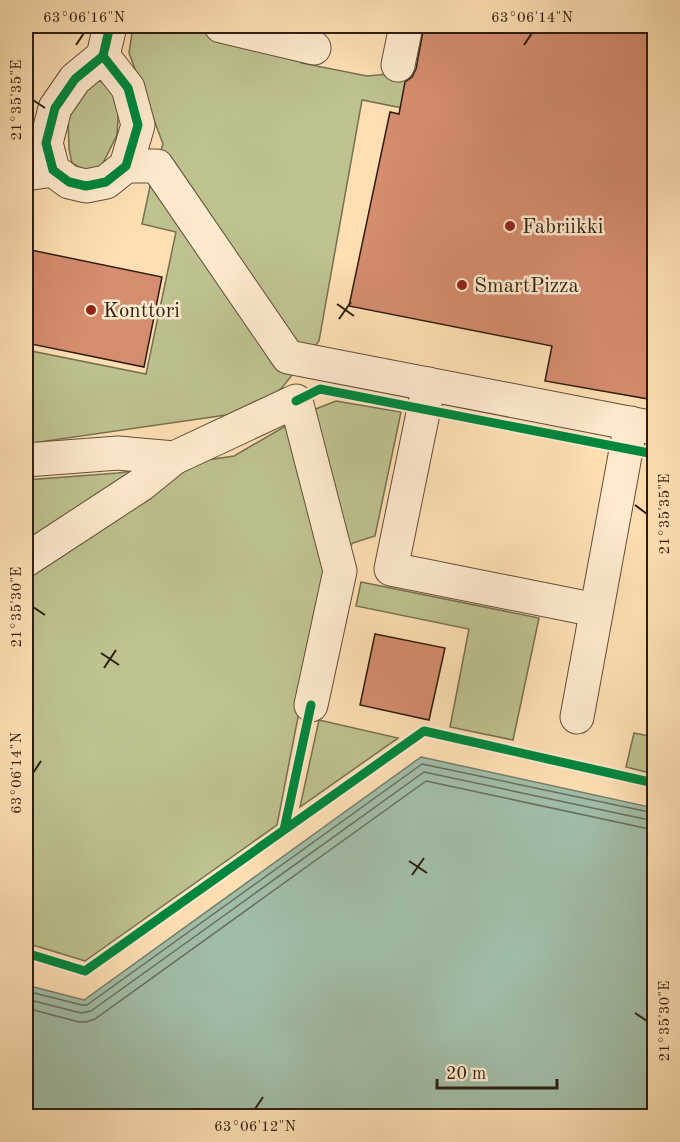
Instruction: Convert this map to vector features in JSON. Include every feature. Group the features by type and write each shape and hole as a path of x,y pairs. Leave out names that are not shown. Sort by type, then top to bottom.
{"street":[{"path":"221,26 314,48"},
{"path":"398,65 406,26"},
{"path":"106,41 128,88 138,125 126,166 106,182 86,186 39,172 55,108 106,41"},
{"path":"126,166 158,166 288,357 642,425 596,610 577,717"},
{"path":"429,384 391,569 596,610"},
{"path":"26,560 142,484 174,458 296,401 340,571 311,705"},
{"path":"26,460 118,453 174,458"}],"green space":[{"path":"133,26 307,26 301,63 367,76 400,73 555,103 547,137 362,100 319,341 281,389 240,413 26,444 26,350 146,374 176,232 142,224 152,177 163,144 129,53"},
{"path":"100,81 110,85 119,101 117,135 101,167 87,172 72,163 68,118 89,84"},
{"path":"336,401 401,412 375,536 353,543 327,568 277,825 85,961 26,943 26,480 118,473 234,456 313,410"},
{"path":"361,582 539,618 513,740 450,727 469,629 356,606"},
{"path":"319,720 398,738 300,807"},
{"path":"634,733 654,737 654,774 626,767"}],"water":[{"path":"421,757 654,808 654,1116 26,1116 26,985 84,1000"}],"building":[{"name":"Fabriikki","path":"424,26 654,26 654,400 545,381 552,346 349,306 390,112 399,114 405,82 412,77 416,69"},
{"name":"Konttori","path":"26,249 162,277 144,367 26,343"},
{"path":"375,634 445,648 429,720 360,705"}],"cycle path":[{"path":"103,56 128,88 138,125 126,166 106,182 86,186 69,182 53,170 46,143 55,108 75,79 103,56 110,26"},
{"path":"296,401 320,389 654,454"},
{"path":"284,830 311,705"},
{"path":"26,953 85,971 424,731 654,783"}],"place":[{"name":"Fabriikki","path":"510,226"},
{"name":"SmartPizza","path":"462,285"},
{"name":"Konttori","path":"91,310"}]}
